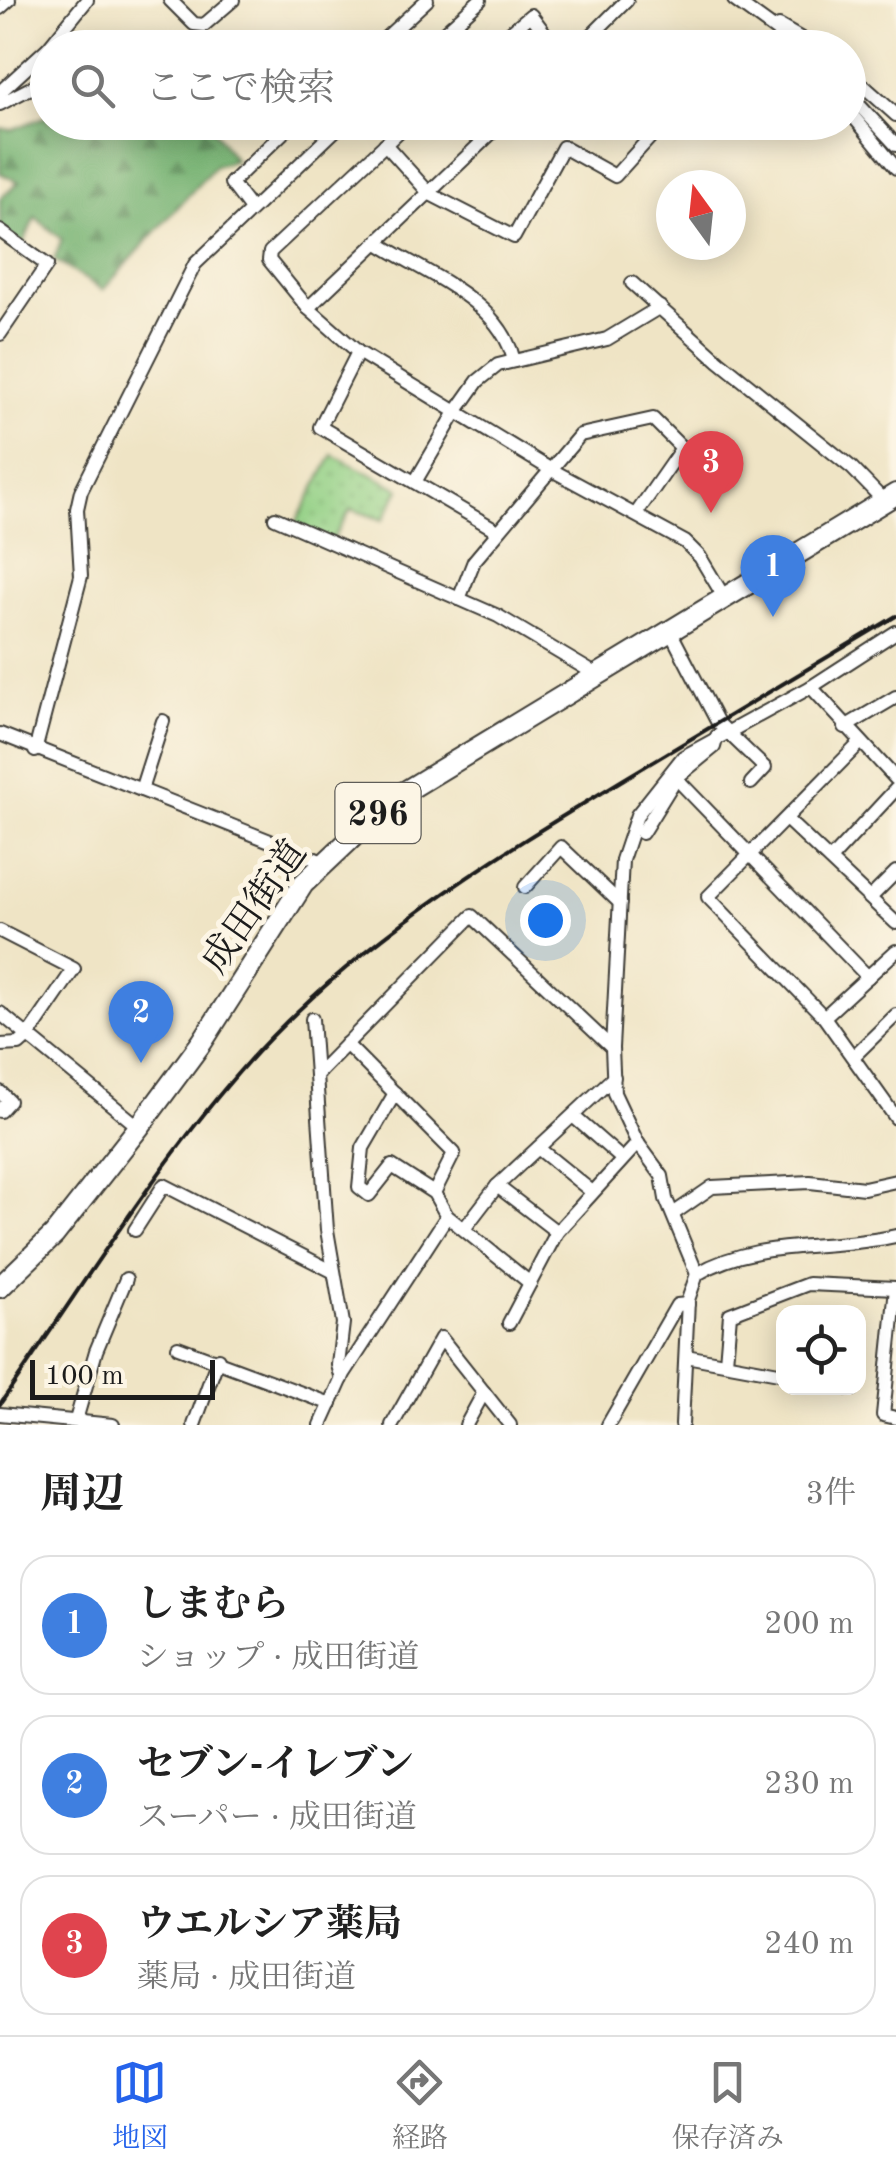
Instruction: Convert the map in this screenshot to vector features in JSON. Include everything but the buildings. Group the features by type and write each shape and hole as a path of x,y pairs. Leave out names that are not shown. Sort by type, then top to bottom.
{"highway":[{"name":"成田街道","path":"0,1287 54,1236 139,1127 202,1042 303,884 393,799 890,497"}],"street":[{"path":"0,8 8,0"},
{"path":"63,30 87,0"},
{"path":"170,0 194,24 204,25 233,0"},
{"path":"395,30 427,0"},
{"path":"447,30 480,0"},
{"path":"598,30 627,0"},
{"path":"734,0 777,30"},
{"path":"513,30 531,15 542,30"},
{"path":"767,22 790,30"},
{"path":"0,92 30,64"},
{"path":"0,104 30,88"},
{"path":"866,88 896,115"},
{"path":"866,112 896,145"},
{"path":"866,132 896,168"},
{"path":"250,208 232,183 276,140"},
{"path":"35,751 80,576 77,509 81,492 195,264 324,140"},
{"path":"389,140 270,252 269,260 308,308 358,352 550,469 685,542 700,557 724,597"},
{"path":"308,308 485,140"},
{"path":"385,144 430,194 514,238 563,147 615,176 648,140"},
{"path":"0,230 46,265 0,334"},
{"path":"378,243 497,320 510,341 514,361"},
{"path":"632,282 890,497"},
{"path":"415,482 456,412 478,381 498,365 608,340 660,307"},
{"path":"358,352 320,426 498,532"},
{"path":"459,598 474,561 580,434 653,419 682,448 636,514"},
{"path":"275,518 498,616 597,675"},
{"path":"670,632 721,734 765,768 750,783"},
{"path":"682,1425 688,1304 697,1274 672,1214 662,1176 638,1143 614,1093 612,1048 622,860 637,815 670,768 721,734 811,687 896,632"},
{"path":"811,687 860,743 893,771"},
{"path":"845,727 896,697"},
{"path":"141,790 164,721"},
{"path":"642,833 676,778 714,747 721,734"},
{"path":"1,737 323,862"},
{"path":"860,743 708,898 824,1016 896,1118"},
{"path":"676,778 748,857 868,977"},
{"path":"830,860 896,789"},
{"path":"786,819 896,923"},
{"path":"525,888 561,847 620,903"},
{"path":"870,898 896,872"},
{"path":"318,1074 472,916 612,1048"},
{"path":"0,931 74,968 28,1036 19,1044 0,1046"},
{"path":"824,1016 896,951"},
{"path":"0,1014 139,1127"},
{"path":"854,1056 896,1015"},
{"path":"312,1018 332,1271 343,1322 338,1365 342,1379"},
{"path":"346,1044 454,1153 434,1192"},
{"path":"464,1229 497,1186 614,1077"},
{"path":"0,1092 9,1101 0,1112"},
{"path":"395,1093 362,1148 358,1187 369,1195 392,1166 434,1192 447,1216 530,1283"},
{"path":"572,1116 622,1159"},
{"path":"509,1323 557,1232 638,1143"},
{"path":"538,1148 591,1191"},
{"path":"672,1214 712,1187 810,1182 864,1188 896,1181"},
{"path":"135,1230 164,1185 332,1271"},
{"path":"497,1186 557,1232"},
{"path":"321,1425 342,1379 447,1216"},
{"path":"697,1274 750,1250 866,1242 896,1236"},
{"path":"76,1420 96,1351 126,1279"},
{"path":"726,1362 730,1314 808,1284 896,1288 883,1415 896,1418"},
{"path":"608,1425 677,1306 688,1304"},
{"path":"392,1425 441,1338 510,1425"},
{"path":"178,1347 218,1358 331,1404"},
{"path":"686,1356 776,1372"},
{"path":"194,1425 218,1358"},
{"path":"466,1425 484,1392"},
{"path":"0,1414 113,1425"}],"green space":[{"path":"30,123 30,140 220,140 235,160 215,166 103,290 54,260 62,239 35,217 22,247 0,231 0,198 19,182 0,173 0,128 11,130"},
{"path":"333,455 400,489 383,520 351,509 331,542 294,526"}],"railway":[{"path":"0,1404 206,1111 282,1027 327,985 422,909 524,840 896,616"}],"place":[{"name":"ウエルシア薬局","path":"711,513"},
{"name":"しまむら","path":"773,617"},
{"name":"セブン-イレブン","path":"141,1063"}]}
